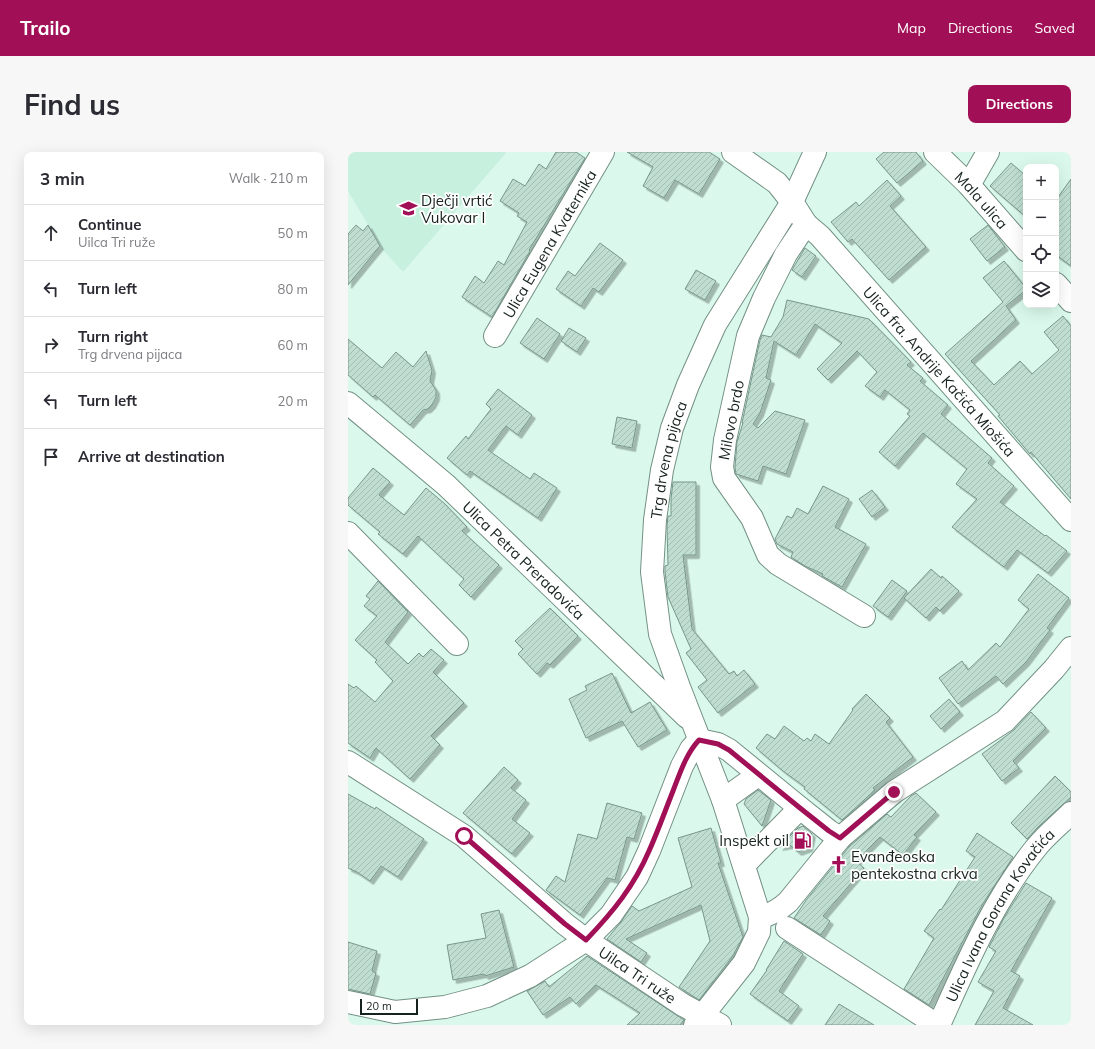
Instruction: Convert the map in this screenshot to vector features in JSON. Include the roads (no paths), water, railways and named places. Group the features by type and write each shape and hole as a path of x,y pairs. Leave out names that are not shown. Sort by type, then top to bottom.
{"street":[{"name":"Ulica Eugena Kvaternika","path":"495,336 603,152"},
{"path":"733,152 777,183 792,202 806,224"},
{"name":"Trg drvena pijaca","path":"760,917 723,800 660,634 655,602 652,560 655,520 662,470 672,428 688,385 715,325 792,202 814,152"},
{"name":"Mala ulica","path":"935,152 969,185 1023,247"},
{"path":"969,185 988,152"},
{"name":"Ulica fra. Andrije Kačića Miošića","path":"806,224 820,236 1071,520"},
{"name":"Milovo brdo","path":"806,224 786,254 764,298 748,336 725,440 722,467 724,478 752,518 768,555 778,564 864,616"},
{"path":"1059,287 1071,301"},
{"name":"Ulica Petra Preradovića","path":"348,402 446,485 640,671 697,732"},
{"path":"348,533 457,644"},
{"path":"706,1022 744,963 759,932 760,917 778,910 788,902 840,838 894,792 1005,721 1054,669 1071,648"},
{"path":"640,671 650,669 661,662 666,652"},
{"path":"348,1002 395,1012 445,1007 487,996 530,976 586,940 611,914 637,877 697,732 729,750 758,775 840,838"},
{"name":"Uilca Tri ruže","path":"348,762 464,836 565,924 706,1022"},
{"path":"723,800 758,775"},
{"path":"744,865 800,808"},
{"name":"Ulica Ivana Gorana Kovačića","path":"938,1025 980,936 1010,885 1035,849 1071,813"},
{"path":"787,928 938,1025"}],"place":[{"name":"Dječji vrtić Vukovar I","path":"408,209"},
{"name":"Inspekt oil","path":"802,840"},
{"name":"Evanđeoska pentekostna crkva","path":"838,865"}]}
